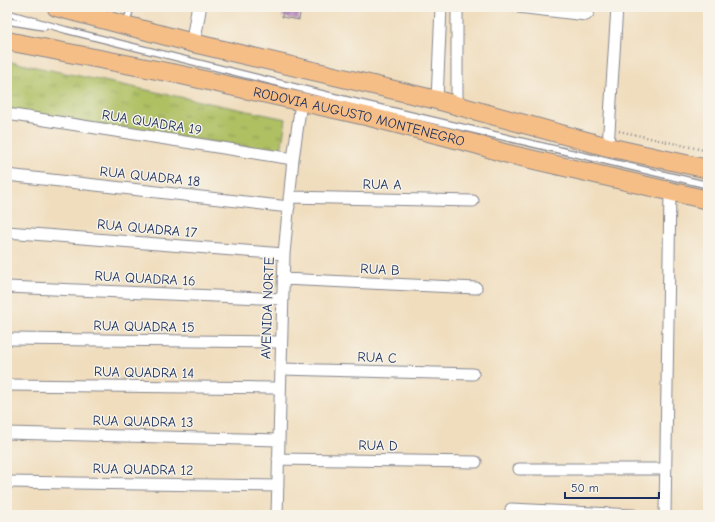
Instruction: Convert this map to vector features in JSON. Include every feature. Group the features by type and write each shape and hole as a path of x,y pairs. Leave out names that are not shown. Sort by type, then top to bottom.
{"main road":[{"path":"56,7 96,15 126,26 193,43 436,100 608,147 708,169"},
{"name":"RODOVIA AUGUSTO MONTENEGRO","path":"7,41 177,74 377,119 504,153 670,193 708,200"}],"street":[{"path":"193,43 199,7"},
{"path":"436,100 441,7"},
{"path":"457,7 458,106"},
{"path":"518,7 586,15 590,7"},
{"path":"608,147 617,7"},
{"name":"AVENIDA NORTE","path":"277,515 284,254 293,159 301,103"},
{"name":"RUA QUADRA 19","path":"7,114 293,159"},
{"name":"RUA QUADRA 18","path":"7,175 289,202"},
{"path":"665,515 670,193"},
{"name":"RUA A","path":"289,202 473,202"},
{"name":"RUA QUADRA 17","path":"7,232 284,254"},
{"name":"RUA B","path":"283,279 476,288"},
{"name":"RUA QUADRA 16","path":"7,287 282,299"},
{"name":"RUA QUADRA 15","path":"7,339 281,342"},
{"name":"RUA C","path":"281,369 473,374"},
{"name":"RUA QUADRA 14","path":"7,385 280,388"},
{"name":"RUA QUADRA 13","path":"7,433 279,440"},
{"name":"RUA D","path":"278,459 476,462"},
{"path":"519,469 666,470"},
{"name":"RUA QUADRA 12","path":"7,482 278,486"},
{"path":"511,509 633,515"}],"lane":[{"path":"126,26 131,7"},
{"path":"7,13 66,30 355,102 708,185"},
{"path":"7,21 66,30"}],"path":[{"path":"610,128 708,151"}],"green space":[{"path":"7,61 286,119 281,152 7,111"}],"building":[{"path":"301,7 299,20 282,17 283,8"}]}
